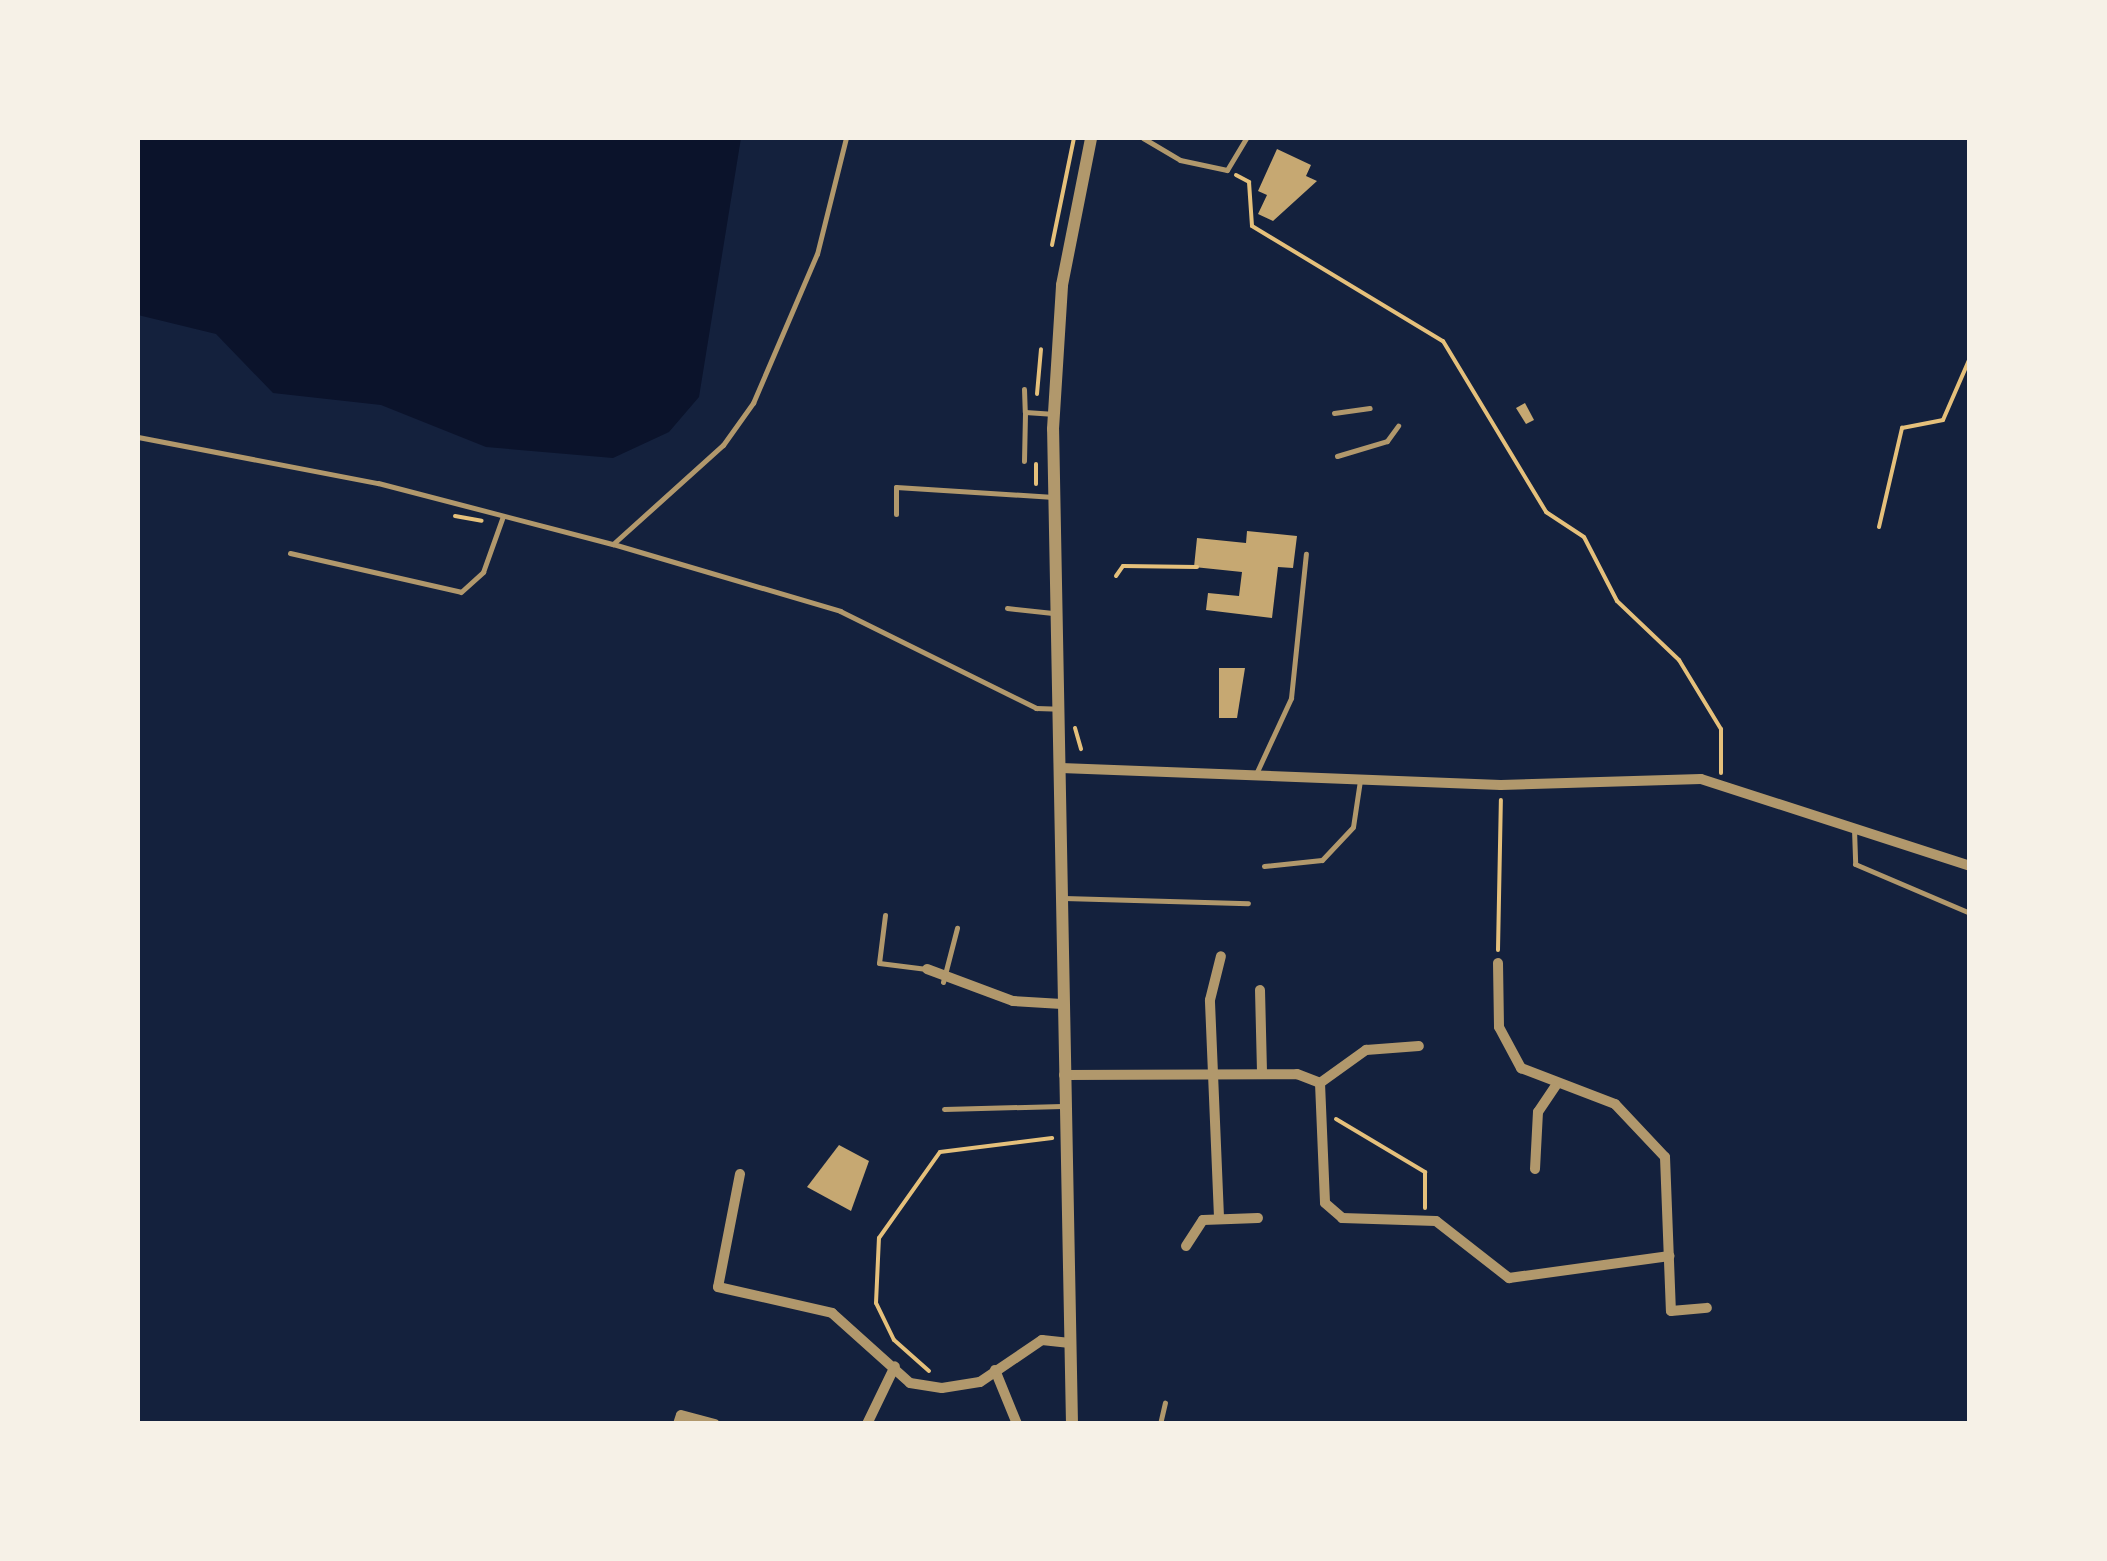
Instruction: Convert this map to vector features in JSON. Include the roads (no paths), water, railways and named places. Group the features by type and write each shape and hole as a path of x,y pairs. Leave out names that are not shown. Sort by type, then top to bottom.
{"street":[{"path":"1072,1424 1062,1004 1061,614 1054,414 1062,285 1091,138"},
{"path":"1061,768 1501,785 1721,784 1970,866"},
{"path":"1219,1217 1210,1000 1221,956"},
{"path":"1498,963 1504,1047 1521,1068 1615,1104 1665,1156 1671,1310 1707,1308"},
{"path":"927,969 942,982 1062,1004"},
{"path":"1260,990 1262,1074"},
{"path":"1064,1075 1262,1074 1320,1084 1366,1050 1419,1046"},
{"path":"1320,1084 1326,1203 1342,1218 1424,1218 1509,1278 1551,1277 1584,1261 1670,1256"},
{"path":"1534,1170 1538,1112 1557,1084"},
{"path":"740,1174 718,1287 832,1313 910,1383 942,1388 995,1370 1042,1340 1070,1343"},
{"path":"1186,1246 1204,1220 1258,1218"},
{"path":"867,1424 895,1366"},
{"path":"995,1370 1016,1424"},
{"path":"678,1424 680,1415 714,1424"}],"lane":[{"path":"613,544 723,445 753,403 817,254 846,138"},
{"path":"1144,138 1180,160 1227,170 1246,138"},
{"path":"1024,390 1024,461"},
{"path":"1334,413 1370,408"},
{"path":"1025,412 1054,414"},
{"path":"1337,456 1386,440 1398,426"},
{"path":"138,437 613,544 840,611 1036,708 1062,709"},
{"path":"896,514 896,486 1057,497"},
{"path":"290,552 460,592 483,572 502,516"},
{"path":"1255,776 1291,698 1306,554"},
{"path":"1007,608 1061,614"},
{"path":"1264,866 1322,860 1352,827 1360,780"},
{"path":"1854,826 1848,845 1855,864 1970,912"},
{"path":"1061,898 1248,903"},
{"path":"885,914 880,964 927,969"},
{"path":"942,982 956,928"},
{"path":"944,1109 1065,1106"},
{"path":"1160,1424 1165,1403"}],"water":[{"path":"138,138 741,138 699,397 669,432 613,458 486,447 381,405 273,393 216,334 138,315"}]}
